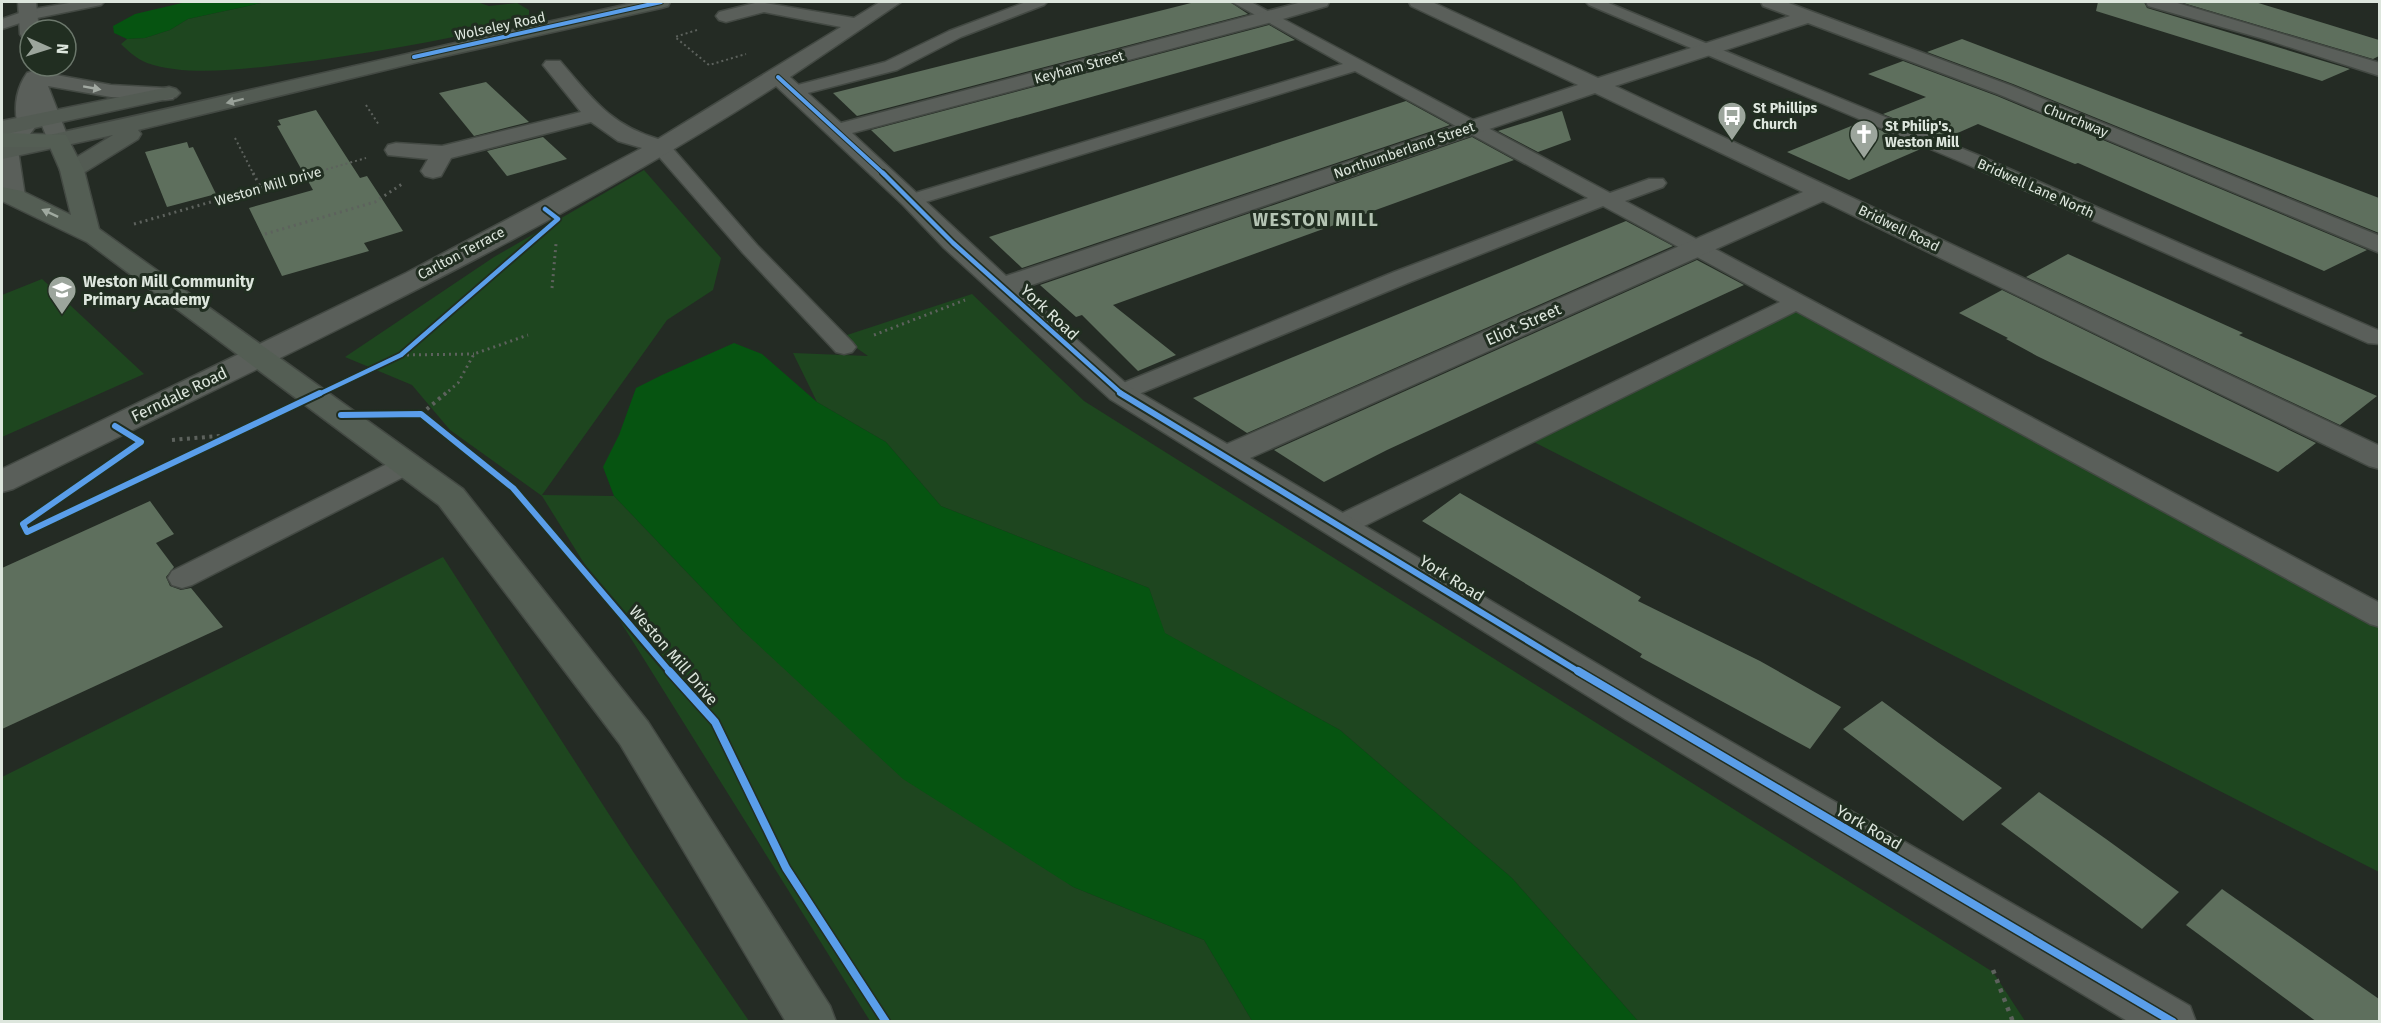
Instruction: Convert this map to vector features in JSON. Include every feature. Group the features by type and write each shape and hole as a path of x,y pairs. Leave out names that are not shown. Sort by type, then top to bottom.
{"main road":[{"path":"64,154 92,234"},
{"path":"7,195 92,234 451,497 634,733 813,1022"}],"street":[{"name":"Wolseley Road","path":"11,134 64,154 195,97 414,57 661,2"},
{"name":"Carlton Terrace","path":"260,355 551,214 661,147 787,84 857,24 892,2"},
{"name":"Keyham Street","path":"837,130 1320,2"},
{"name":"Bridwell Road","path":"1418,2 1598,85 2379,459"},
{"name":"Churchway","path":"1770,2 2005,90 2379,245"},
{"path":"2156,2 2271,34 2379,70"},
{"path":"726,16 764,6 857,24"},
{"name":"Northumberland Street","path":"1002,286 1470,127 1806,17"},
{"path":"554,65 595,115 626,136 661,147"},
{"path":"7,195 11,134 26,113 27,95 32,78"},
{"name":"Wolseley Road","path":"58,78 111,91 195,97"},
{"name":"York Road","path":"787,84 912,200 953,243 1120,393 1224,457 1342,525 1639,708 2173,1022"},
{"name":"Wolseley Road","path":"11,134 165,94"},
{"path":"11,134 64,154 129,134 195,97"},
{"path":"396,150 437,162 595,115"},
{"name":"Eliot Street","path":"1224,457 1823,192"},
{"name":"Ferndale Road","path":"2,482 260,355"}],"lane":[{"path":"2,24 96,2"},
{"path":"787,84 891,66 955,34 1039,2"},
{"path":"1240,2 2379,616"},
{"name":"Bridwell Lane North","path":"1594,2 1973,160 2376,338"},
{"path":"912,200 1357,65"},
{"path":"661,147 750,249 844,347"},
{"path":"1120,393 1402,277 1607,199 1656,183"},
{"path":"1342,525 1798,302"},
{"path":"182,578 408,464"}],"path":[{"path":"235,138 261,188"},
{"path":"265,234 375,202 437,162"},
{"path":"551,214 552,288"},
{"path":"844,347 1002,286"},
{"path":"401,355 474,354 528,335"},
{"path":"390,360 401,355 410,347"},
{"path":"420,414 458,383 474,354"},
{"path":"409,414 420,414 430,421"},
{"path":"115,426 141,442 231,435"},
{"path":"210,446 242,430"}],"shaded area":[{"path":"186,2 266,2 188,19 170,30 145,38 127,39 114,33 113,26 135,14"},
{"path":"266,2 477,2 489,6 517,3 529,10 529,21 348,56 235,70 198,71 163,67 147,63 133,55 121,44 127,39 145,38 170,30 188,19"},
{"path":"644,170 721,258 713,290 667,320 542,495 614,496 742,630 1073,887 1204,940 1252,1021 870,1021 542,496 450,430 412,385 345,357 494,257"},
{"path":"42,279 144,374 2,437 2,295"},
{"path":"972,294 1084,401 1993,972 2025,1021 1638,1021 1512,878 1340,730 1164,633 1149,588 941,506 886,442 817,402 793,353 868,356 841,337"},
{"path":"1799,310 2379,626 2379,872 1530,440"},
{"path":"734,343 762,354 817,402 886,442 941,506 1149,588 1165,633 1340,730 1512,878 1638,1021 1252,1021 1204,940 1073,887 903,779 742,630 614,496 603,467 619,435 636,388"},
{"path":"443,557 634,853 749,1021 2,1021 2,777"}],"building":[{"path":"1195,2 1230,2 1248,14 857,116 833,93"},
{"path":"2098,2 2144,2 2147,8 2350,69 2322,81 2096,11"},
{"path":"2180,2 2255,2 2379,40 2379,56 2373,59"},
{"path":"1269,25 1295,40 894,152 871,130"},
{"path":"1962,39 2379,198 2379,233 2013,84 1927,52"},
{"path":"1903,61 1997,96 2367,250 2324,271 2078,163 2075,164 1978,124 1944,139 1883,114 1926,97 1868,74"},
{"path":"486,82 529,122 474,136 439,93"},
{"path":"1406,101 1450,125 1022,268 989,237"},
{"path":"316,110 360,178 367,176 403,231 364,243 369,251 282,276 249,208 313,190 277,126 281,125 278,120"},
{"path":"1562,111 1571,140 1538,152 1498,131"},
{"name":"St Philip's, Weston Mill","path":"1861,122 1923,148 1849,180 1787,152"},
{"path":"543,137 567,159 507,176 487,151"},
{"path":"1472,137 1514,160 1113,305 1176,355 1138,371 1082,315 1076,317 1040,285"},
{"path":"187,142 189,148 193,147 216,194 167,207 145,152"},
{"path":"1626,221 1673,246 1247,433 1193,398"},
{"path":"2068,254 2243,333 2239,335 2377,396 2340,425 2026,277"},
{"path":"1697,260 1744,285 1387,450 1324,482 1274,450"},
{"path":"2002,290 2316,443 2278,472 2037,356 1959,313"},
{"path":"1460,493 1641,597 1638,601 1760,661 1841,707 1810,749 1640,657 1642,654 1422,521"},
{"path":"150,501 174,534 156,543 174,567 166,577 170,586 181,590 191,588 223,627 2,729 2,568"},
{"path":"1882,701 2002,788 1963,821 1843,729"},
{"path":"2039,792 2179,892 2142,929 2001,824"},
{"path":"2222,889 2379,999 2379,1022 2317,1022 2186,925"}],"cycle path":[{"path":"414,57 661,2"},
{"path":"778,77 912,200 953,243 1120,393 1639,708 2173,1022"},
{"path":"115,426 141,442 23,524 27,532 401,355 558,219 545,209"},
{"name":"Weston Mill Drive","path":"341,415 421,414 513,488 629,626 715,722 786,868 886,1022"}],"place":[{"name":"St Phillips Church","path":"1732,142"},
{"name":"St Philip's, Weston Mill","path":"1864,160"},
{"name":"Weston Mill Community Primary Academy","path":"62,316"}],"district":[{"name":"WESTON MILL","path":"1316,220"}]}
